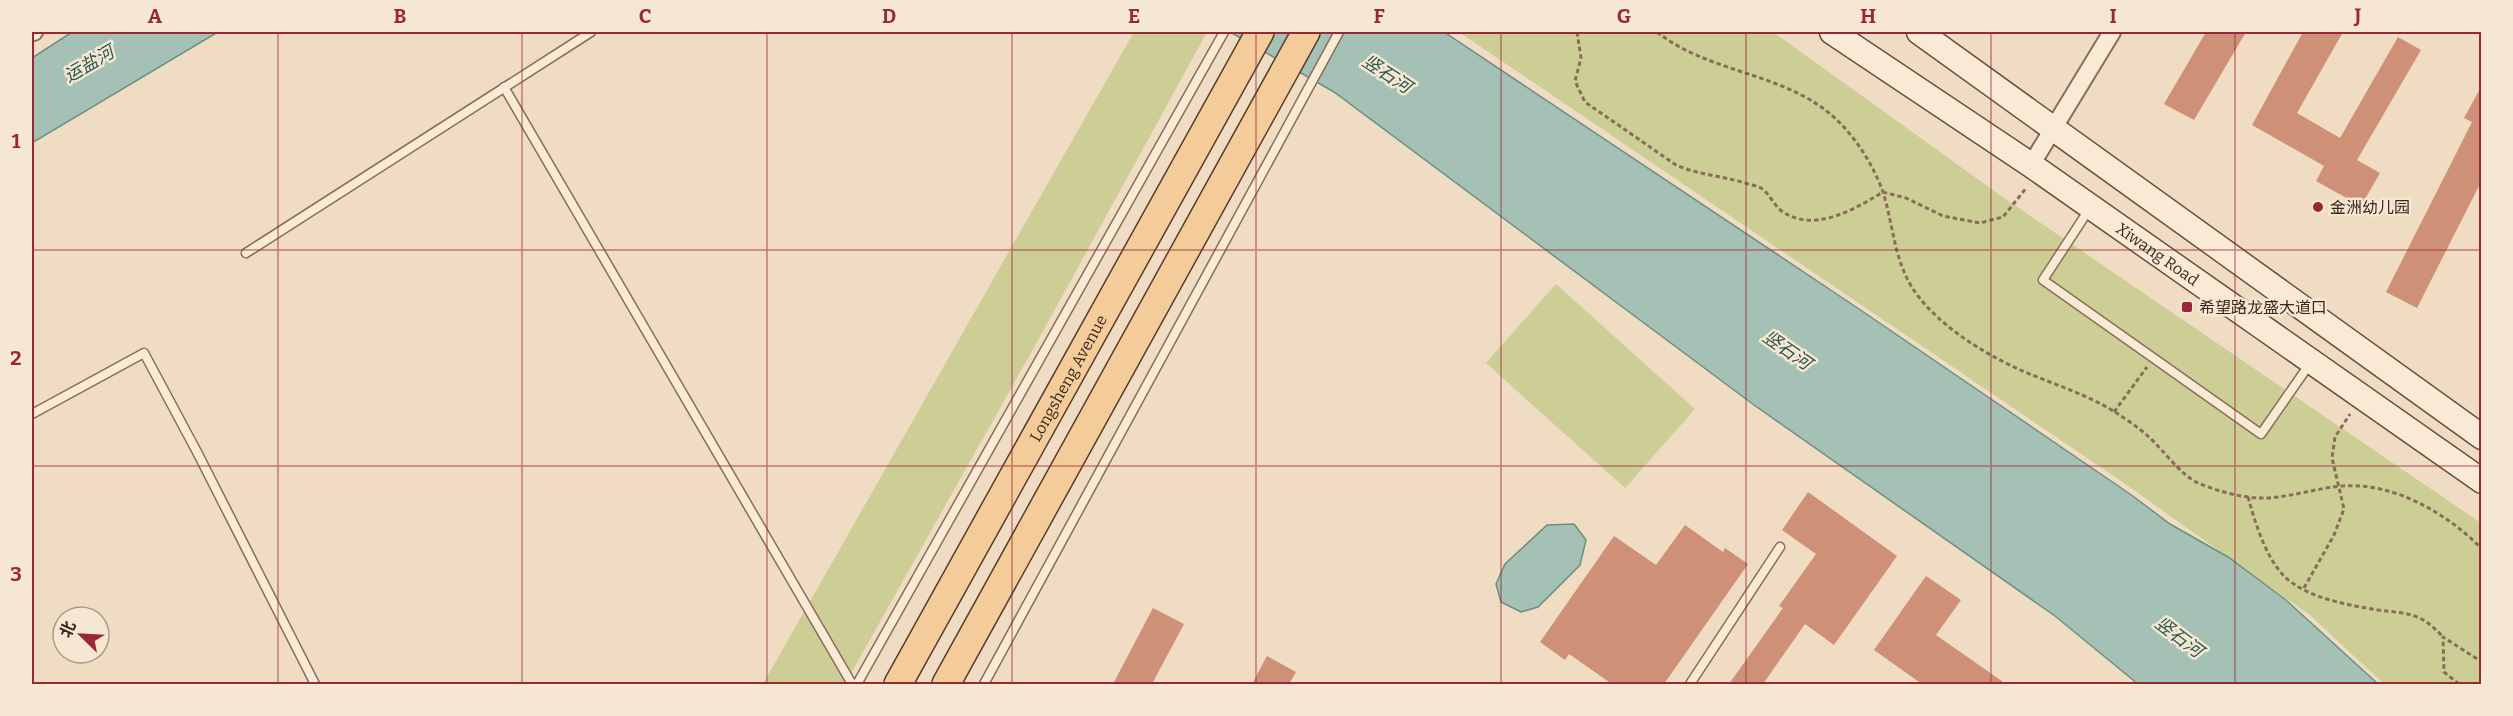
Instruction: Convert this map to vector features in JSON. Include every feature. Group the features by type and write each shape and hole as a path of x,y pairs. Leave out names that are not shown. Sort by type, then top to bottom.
{"main road":[{"name":"Longsheng Avenue","path":"898,684 1260,32"},
{"path":"946,684 1306,32"},
{"name":"Xiwang Road","path":"1832,32 2035,169 2481,481"},
{"path":"1919,32 2481,437"}],"street":[{"path":"2035,169 2055,129 2112,32"}],"lane":[{"path":"246,253 591,32"},
{"path":"984,684 1339,32"},
{"path":"857,684 1222,35"},
{"path":"504,87 852,684"},
{"path":"2090,208 2043,280 2261,434 2311,362"},
{"path":"32,414 144,353 315,684"},
{"path":"1690,684 1780,547"}],"path":[{"path":"1577,32 1581,58 1575,81 1585,102 1676,165 1688,171 1726,177 1761,188 1782,212 1800,220 1825,219 1855,208 1882,192 1906,198 1943,216 1980,223 2003,217 2035,169"},
{"path":"1657,32 1692,54 1776,83 1804,96 1838,121 1866,156 1882,192 1899,262 1917,295 1941,320 1972,343 2013,366 2082,394 2114,412 2147,435 2194,481 2219,492 2260,498 2361,485 2390,492 2445,518 2467,534 2481,549"},
{"path":"2114,412 2153,358"},
{"path":"2304,588 2334,535 2344,509 2332,458 2335,437 2361,397"},
{"path":"2248,496 2270,555 2285,576 2304,588 2343,604 2406,613 2428,621 2443,637 2481,662"},
{"path":"2443,637 2444,672 2459,684"}],"green space":[{"path":"1134,32 1207,32 1036,344 845,684 763,684"},
{"path":"1459,32 1773,32 2004,198 2481,523 2481,684 2384,684 2311,616 2121,481"},
{"path":"1556,284 1695,409 1625,488 1486,363"}],"water":[{"name":"运盐河","path":"72,32 218,32 32,143 32,58"},
{"name":"竖石河","path":"1230,32 1444,32 1862,311 2130,494 2170,524 2228,557 2286,600 2378,684 2138,684 2055,616 1754,405 1334,92"},
{"path":"1574,524 1586,540 1580,565 1538,607 1521,612 1501,602 1496,584 1505,564 1547,525"}],"building":[{"path":"2206,32 2246,32 2194,120 2164,104"},
{"path":"2303,32 2343,32 2297,113 2340,138 2398,37 2421,50 2357,160 2380,173 2361,206 2316,181 2324,166 2252,125"},
{"path":"2481,87 2481,182 2417,308 2386,292 2472,122 2464,118"},
{"path":"1808,492 1897,556 1834,645 1805,624 1763,684 1729,684 1783,608 1779,606 1816,554 1782,530"},
{"path":"1685,525 1723,552 1725,548 1748,564 1664,684 1612,684 1569,654 1565,660 1540,642 1614,536 1656,565"},
{"path":"1926,576 1961,600 1936,635 2006,684 1922,684 1874,650"},
{"path":"1153,608 1184,624 1152,684 1113,684"},
{"path":"1267,656 1296,672 1289,684 1252,684"}],"place":[{"name":"金洲幼儿园","path":"2318,207"},
{"name":"希望路龙盛大道口","path":"2187,307"}]}
